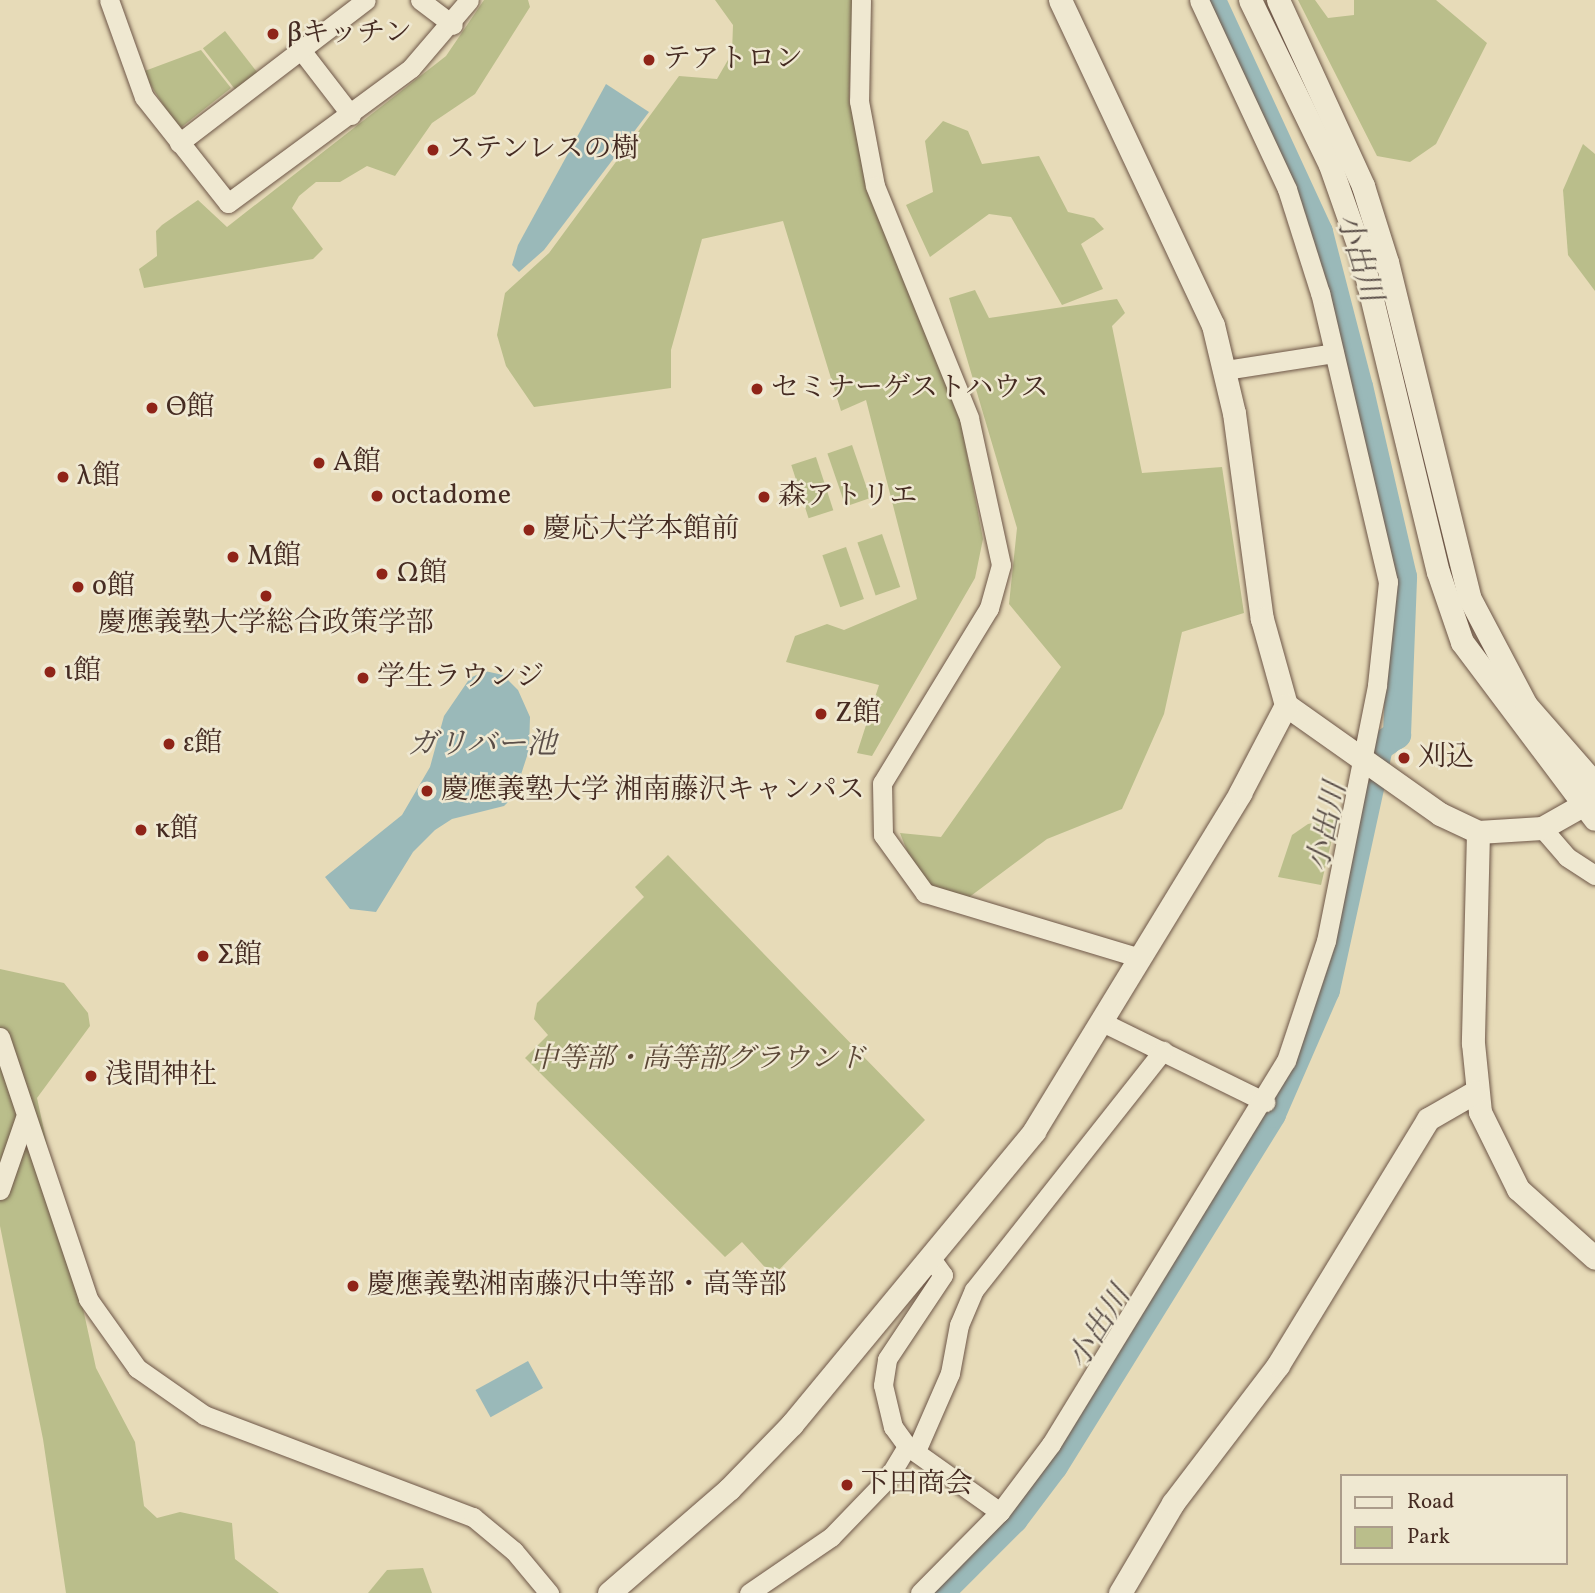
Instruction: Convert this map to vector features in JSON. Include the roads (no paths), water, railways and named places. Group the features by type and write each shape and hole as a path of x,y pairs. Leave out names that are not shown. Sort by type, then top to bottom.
{"street":[{"path":"109,0 144,97 229,204 351,115 453,25 470,0"},
{"path":"179,143 366,0"},
{"path":"420,0 453,25"},
{"path":"861,0 859,101 875,186 969,418 1001,565 989,608 882,783 883,835 925,893 1140,958"},
{"path":"1060,0 1197,282 1226,370 1262,619 1286,705 1370,764 1478,832 1542,828 1591,808 1462,642 1438,572 1360,250 1330,165 1250,0"},
{"path":"920,1593 1000,1512 1051,1444 1265,1102 1315,984 1370,764 1388,582 1334,353 1287,189 1199,0"},
{"path":"1278,0 1337,125 1379,237 1469,597 1526,705 1595,784"},
{"path":"302,50 351,115"},
{"path":"1226,370 1334,353"},
{"path":"609,1593 729,1489 932,1259 1034,1131 1140,958 1286,705"},
{"path":"1542,828 1567,857 1595,875"},
{"path":"1478,832 1475,1092 1496,1153 1518,1189 1595,1258"},
{"path":"1102,1022 1265,1102"},
{"path":"0,1037 88,1299 137,1368 204,1415 473,1517 514,1551 549,1593"},
{"path":"749,1593 831,1537 888,1478 911,1449 950,1373 974,1290 1163,1051"},
{"path":"1120,1593 1148,1540 1278,1365 1428,1119 1475,1092"},
{"path":"0,1190 25,1118"},
{"path":"932,1259 943,1275 887,1359 883,1385 893,1427 911,1449 1000,1512"}],"water":[{"path":"606,84 649,112 544,250 519,272 512,265 518,245"},
{"name":"ガリバー池","path":"485,671 503,675 518,690 530,717 529,750 514,796 504,806 452,819 435,830 413,852 376,912 350,909 325,877 402,815 430,767 444,716 470,678"},
{"path":"528,1361 543,1388 491,1417 476,1390"}],"waterway":[{"name":"小出川","path":"940,1593 1014,1519 1054,1466 1272,1114 1326,990 1379,747 1397,735 1403,577 1359,387 1319,232 1212,0"}],"place":[{"name":"βキッチン","path":"273,34"},
{"name":"テアトロン","path":"649,60"},
{"name":"ステンレスの樹","path":"433,150"},
{"name":"セミナーゲストハウス","path":"757,389"},
{"name":"Θ館","path":"152,408"},
{"name":"A館","path":"319,463"},
{"name":"λ館","path":"63,477"},
{"name":"octadome","path":"377,496"},
{"name":"森アトリエ","path":"764,497"},
{"name":"慶応大学本館前","path":"529,530"},
{"name":"Μ館","path":"233,557"},
{"name":"Ω館","path":"382,574"},
{"name":"ο館","path":"78,587"},
{"name":"慶應義塾大学総合政策学部","path":"266,596"},
{"name":"ι館","path":"50,672"},
{"name":"学生ラウンジ","path":"363,678"},
{"name":"Ζ館","path":"821,714"},
{"name":"ε館","path":"169,744"},
{"name":"刈込","path":"1404,758"},
{"name":"慶應義塾大学 湘南藤沢キャンパス","path":"427,791"},
{"name":"κ館","path":"141,830"},
{"name":"Σ館","path":"203,956"},
{"name":"浅間神社","path":"91,1076"},
{"name":"慶應義塾湘南藤沢中等部・高等部","path":"353,1286"},
{"name":"下田商会","path":"847,1485"}],"park label":[{"name":"中等部・高等部グラウンド","path":"698,1060"}]}
